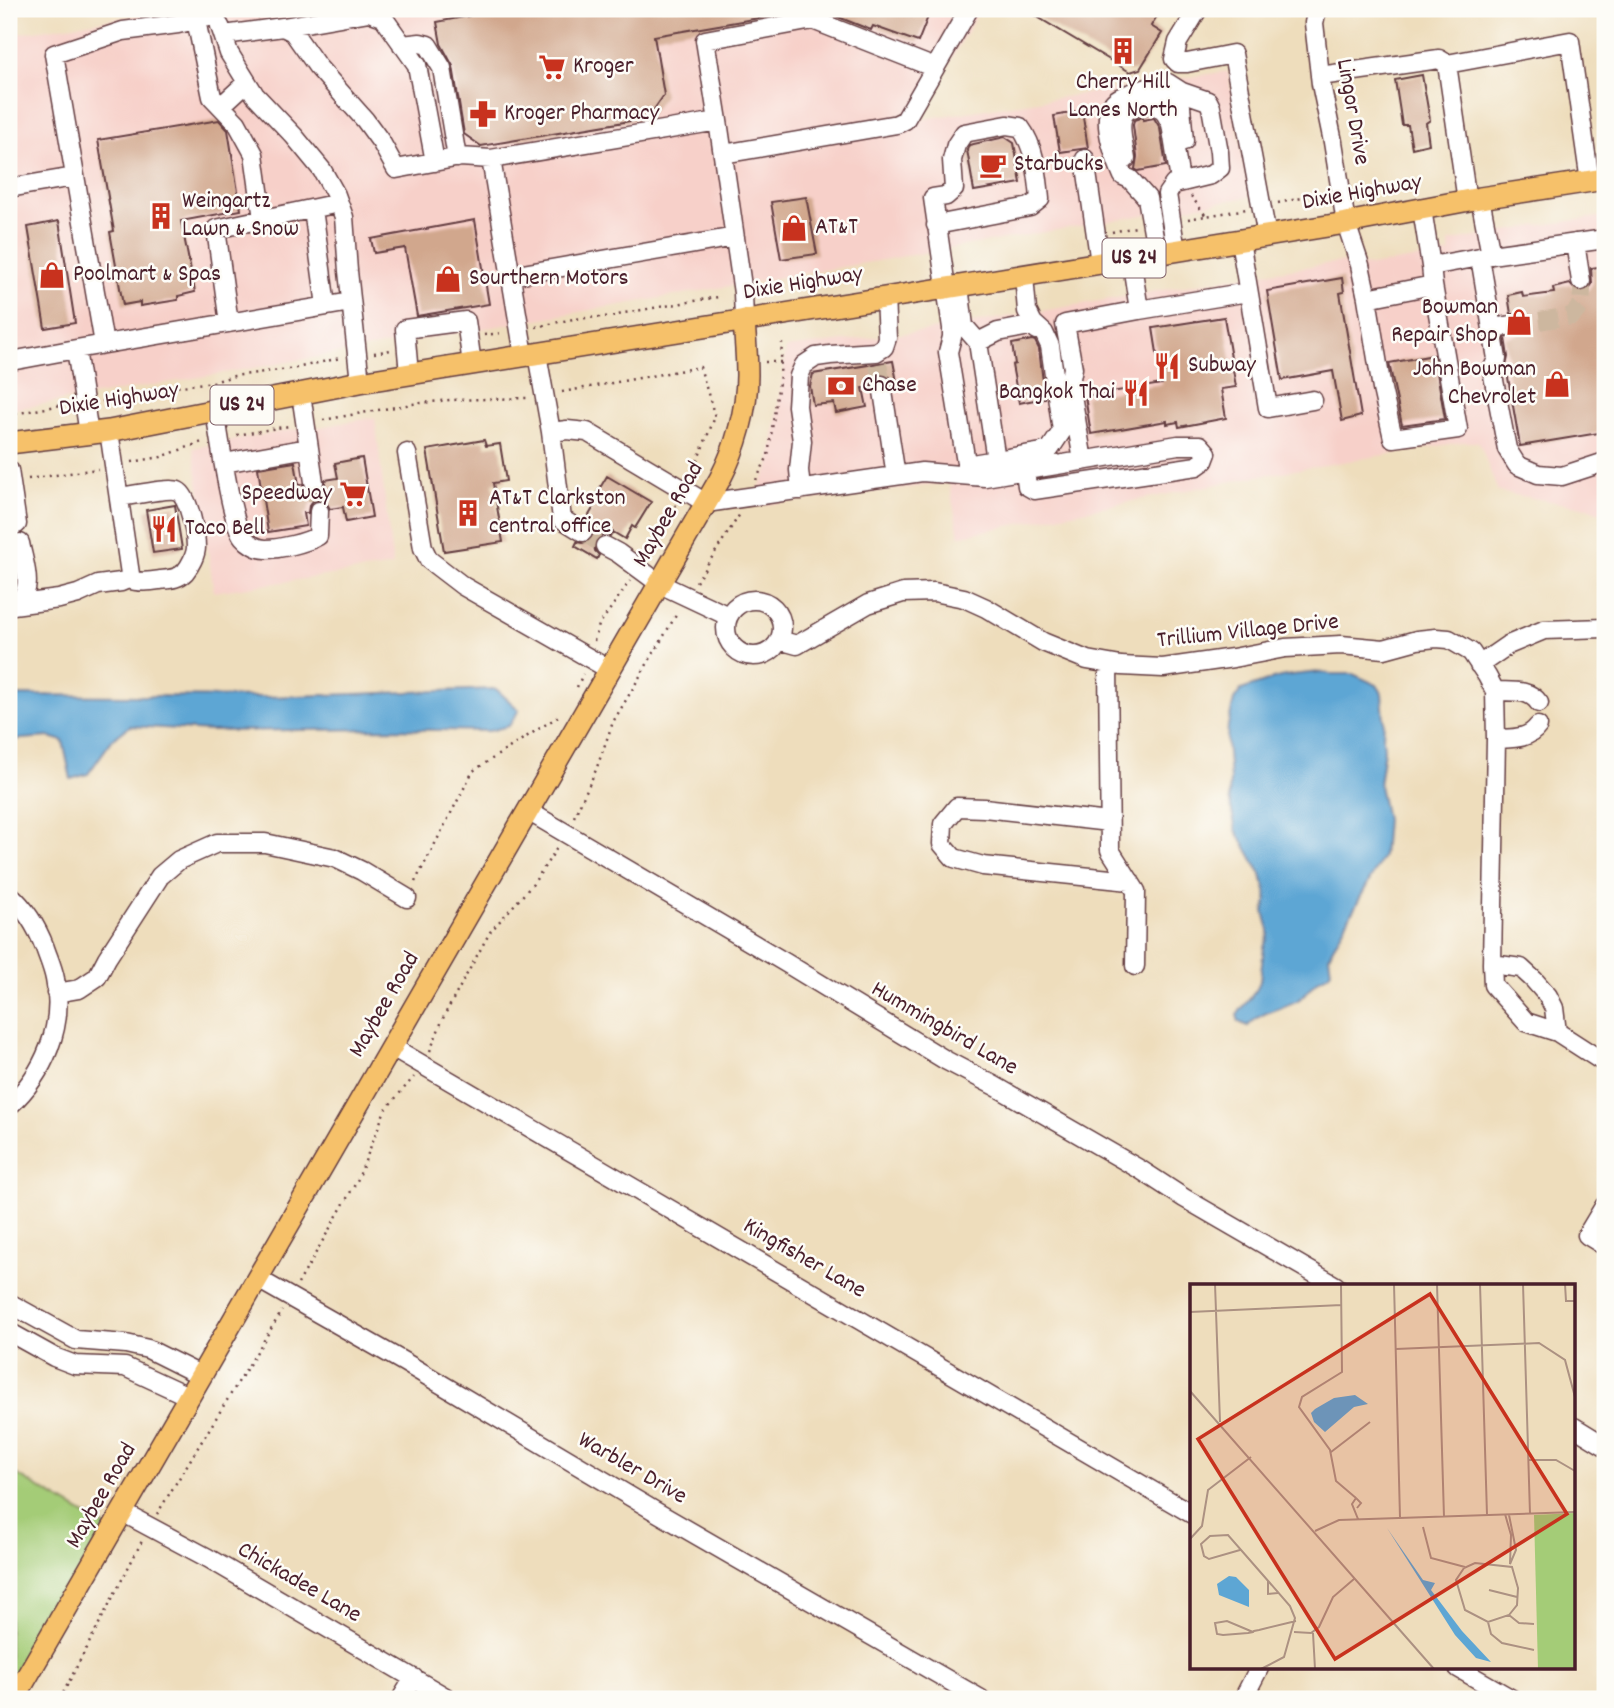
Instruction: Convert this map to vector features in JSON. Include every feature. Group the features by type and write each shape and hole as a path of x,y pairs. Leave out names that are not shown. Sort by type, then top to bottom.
{"main road":[{"name":"Dixie Highway","path":"9,443 99,432 360,382 952,288 1346,223 1474,199 1598,181"},
{"name":"Maybee Road","path":"14,1699 660,584 730,458 744,407 747,375 744,320"}],"street":[{"path":"723,154 897,124 905,120 969,9"},
{"path":"1198,9 1178,42 1174,59 1178,63 1187,64 1233,54 1267,236"},
{"name":"Lingor Drive","path":"1317,9 1314,23 1320,76 1334,142 1346,223 1360,265 1393,438 1458,429 1433,285"},
{"path":"224,35 371,10 383,17 417,65 435,162"},
{"path":"104,344 54,54 124,31 178,24 218,12 229,53 255,95 294,136 321,170 340,203 344,217 360,382"},
{"path":"196,20 212,97 237,123 254,154 263,219"},
{"path":"744,320 743,293 705,40 813,20 935,68"},
{"path":"282,27 293,32 317,66 365,120 396,169 457,158 491,159 718,121"},
{"path":"1320,76 1439,60 1447,64 1570,41 1598,181"},
{"path":"402,45 428,45 442,68 457,158"},
{"path":"1447,64 1486,256 1497,359 1492,370 1507,449 1517,465 1538,474 1562,476 1605,462"},
{"path":"221,106 247,82"},
{"path":"1168,83 1182,92 1208,101 1220,168 1211,175 1183,184 1167,194 1171,222 1166,252 1152,225 1147,198 1135,184 1123,176 1118,165 1108,123 1109,111 1118,98 1168,83"},
{"path":"1135,184 1121,119 1124,113 1153,102 1166,113 1171,124 1183,184"},
{"path":"936,225 1030,207 1040,199 1028,138 1020,127 1006,125 964,133 951,160 954,189 946,196 933,198 936,225 952,288 964,326 978,342 996,460"},
{"path":"491,159 520,329 545,395 562,519 583,532"},
{"path":"1086,159 1100,263"},
{"path":"9,188 74,177"},
{"path":"1135,184 1183,184"},
{"path":"229,323 216,229 340,203"},
{"path":"313,209 326,306"},
{"path":"1367,298 1433,285 1422,209"},
{"path":"511,276 735,237"},
{"path":"1431,266 1605,239"},
{"path":"1240,240 1268,408 1313,400"},
{"path":"1575,243 1581,281"},
{"path":"1131,258 1139,310"},
{"path":"551,432 587,432 706,503 922,472 967,470 996,460 1042,452 1054,445 1062,431 1062,425 1050,346 1044,333 1032,323 1027,311 1024,276"},
{"path":"952,288 952,337 948,352 967,470"},
{"path":"1083,461 1070,383 1073,368 1065,324 1248,292"},
{"path":"801,490 799,470 802,441 797,406 799,376 804,365 816,357 830,355 877,358 887,338 885,298"},
{"path":"11,361 351,302"},
{"path":"409,374 405,329 466,321 472,364"},
{"path":"978,342 998,332 1030,326 1032,323"},
{"path":"1492,328 1513,325"},
{"path":"11,606 78,594 97,585 121,582 128,579 130,574 114,466 85,402 76,349"},
{"path":"882,385 896,476"},
{"path":"300,394 314,482"},
{"path":"215,411 233,511 241,535 253,546 264,550 307,542 318,536 319,511"},
{"path":"967,470 985,477 1178,445 1200,445 1207,453 1204,461 1197,466 1034,489 1027,486 1025,471"},
{"path":"225,463 308,448"},
{"path":"407,453 423,548 429,560 463,586 610,670"},
{"path":"10,476 17,524"},
{"path":"119,497 177,490 185,497 189,508 196,548 185,571 175,579 134,582 128,579"},
{"path":"11,606 26,594 28,585 20,543"},
{"path":"605,546 660,584 728,615 744,601 755,599 766,602 775,609 780,618 782,629 779,640"},
{"name":"Trillium Village Drive","path":"728,615 725,626 727,638 741,653 752,656 763,655 773,649 779,640 797,645 868,604 902,593 934,592 964,598 1043,642 1087,660 1121,666 1163,668 1285,648 1341,645 1384,649 1417,640 1449,639 1471,652 1495,691"},
{"path":"1479,665 1508,645 1544,630 1605,628"},
{"path":"1108,664 1110,850 1136,891 1135,966"},
{"path":"1539,703 1523,692 1495,691 1493,985 1526,1022 1557,1032 1605,1063"},
{"path":"1496,739 1525,737 1538,726"},
{"path":"1109,822 957,807 943,824 942,844 954,858 984,866 1130,881"},
{"name":"Hummingbird Lane","path":"528,811 947,1061 1141,1170 1333,1284"},
{"path":"56,993 79,989 97,977 160,877 179,860 218,843 265,844 335,858 407,898"},
{"path":"9,894 19,903 39,933 55,980 56,993 55,1030 46,1058 9,1106"},
{"path":"1492,964 1521,968 1534,979 1554,1008 1557,1032"},
{"name":"Kingfisher Lane","path":"392,1047 1190,1513"},
{"path":"1605,1205 1587,1236 1605,1246"},
{"name":"Warbler Drive","path":"258,1279 981,1699"},
{"path":"9,1303 76,1340 126,1344 148,1349 202,1376"},
{"path":"9,1332 54,1357 75,1365 125,1367 190,1397"},
{"path":"125,1367 126,1344"},
{"path":"1576,1428 1605,1446"},
{"name":"Chickadee Lane","path":"122,1512 208,1558 449,1699"},
{"path":"1243,1699 1258,1670"},
{"path":"1461,1670 1512,1699"},
{"path":"401,1699 414,1678"}],"path":[{"path":"1183,184 1206,216"},
{"path":"1171,222 1331,192"},
{"path":"1096,235 1152,225"},
{"path":"781,286 781,294"},
{"path":"520,329 718,298"},
{"path":"60,1699 149,1527 290,1297 358,1180 385,1110 424,1066 444,1016 490,932 533,884 566,834 596,770 613,722 687,596 739,516 768,456 782,343"},
{"path":"9,415 234,376 285,370 335,359"},
{"path":"765,362 781,362"},
{"path":"10,476 114,466 161,457 196,443 425,403 469,398 529,398 700,367"}],"shaded area":[{"path":"178,9 980,9 917,120 1228,71 1249,197 9,410 9,35"},
{"path":"1605,216 1605,514 1589,508 1498,492 1479,442 1462,442 1253,477 959,536 949,483 756,506 760,485 770,466 786,348 926,331 1243,276 1340,262 1370,266 1450,253 1449,242"},
{"path":"375,417 393,566 214,592 193,448"}],"green space":[{"path":"9,1470 106,1527 9,1695"}],"water":[{"path":"1320,672 1353,674 1377,685 1382,693 1384,749 1379,785 1386,819 1383,856 1332,949 1329,956 1330,973 1315,982 1298,1000 1265,1014 1248,1026 1239,1022 1237,1015 1257,989 1269,930 1264,912 1267,900 1265,885 1236,830 1229,798 1228,725 1234,700 1241,690 1276,678"},
{"path":"496,689 519,710 509,726 489,731 211,731 130,726 112,740 88,774 71,779 63,741 50,737 9,740 9,695 267,697"}],"building":[{"name":"Kroger","path":"468,9 776,9 776,15 654,36 664,95 648,118 481,146 464,134 453,66 441,44 437,22 469,16"},
{"path":"818,9 931,9 918,42 873,26 871,30"},
{"name":"Cherry Hill Lanes North","path":"1024,9 1161,9 1151,26 1162,33 1140,69 1130,72"},
{"path":"1422,75 1430,120 1426,123 1429,144 1412,148 1408,125 1402,125 1395,80"},
{"path":"1082,111 1088,148 1060,152 1054,116"},
{"path":"1143,117 1143,120 1154,118 1160,128 1166,166 1138,171 1135,169 1137,157 1133,125 1134,120"},
{"name":"Weingartz Lawn & Snow","path":"219,120 228,130 241,210 181,221 195,292 178,296 178,300 140,306 140,302 123,305 110,232 114,231 98,140"},
{"name":"Starbucks","path":"1005,137 1014,143 1021,183 974,191 967,150 969,145"},
{"name":"AT&T","path":"806,197 817,254 781,259 771,202"},
{"name":"Sourthern Motors","path":"475,220 489,304 417,316 405,248 374,253 371,239"},
{"name":"Poolmart & Spas","path":"59,221 75,323 45,328 28,227"},
{"name":"John Bowman Chevrolet","path":"1605,266 1605,432 1520,446 1506,366 1508,357 1505,338 1519,334 1524,324 1517,314 1511,314 1508,295 1522,292 1523,297 1554,293 1553,288 1570,284 1576,291 1583,292 1592,284 1591,268"},
{"path":"1342,278 1344,292 1340,293 1361,416 1342,421 1333,371 1282,380 1267,291"},
{"path":"1224,317 1236,387 1221,389 1226,418 1179,427 1178,422 1167,424 1167,421 1091,434 1085,396 1162,384 1153,328"},
{"path":"1032,340 1039,349 1045,398 1019,403 1012,365 1015,364 1012,344"},
{"path":"1434,355 1445,419 1402,425 1389,363"},
{"name":"Chase","path":"893,361 897,382 893,383 885,374 874,377 871,387 863,388 867,407 836,413 834,403 813,405 810,386 813,374"},
{"name":"AT&T Clarkston central office","path":"484,440 486,446 500,444 506,481 493,483 503,542 444,551 427,450"},
{"path":"362,458 372,517 346,522 343,507 330,509 326,502 319,500 313,501 308,513 304,513 306,526 268,532 258,468 295,462 299,485 303,484 306,490 315,493 322,490 325,480 338,478 335,463"},
{"path":"607,476 651,502 625,539 613,532 610,536 598,537 594,546 599,555 597,559 575,546 577,542 588,542 593,537 593,527 588,522 595,505 591,503"},
{"name":"Taco Bell","path":"175,505 182,549 153,553 146,510"}],"tunnel":[{"path":"1513,325 1572,316 1581,306 1581,281"},
{"path":"878,364 882,385"},
{"path":"314,482 319,511"},
{"path":"583,532 605,546"}],"place":[{"name":"Cherry Hill Lanes North","path":"1123,51"},
{"name":"Kroger","path":"552,67"},
{"name":"Kroger Pharmacy","path":"483,114"},
{"name":"Starbucks","path":"993,165"},
{"name":"Weingartz Lawn & Snow","path":"161,216"},
{"name":"AT&T","path":"794,228"},
{"name":"Poolmart & Spas","path":"52,275"},
{"name":"Sourthern Motors","path":"448,279"},
{"name":"Bowman Repair Shop","path":"1519,322"},
{"name":"Subway","path":"1167,366"},
{"name":"John Bowman Chevrolet","path":"1557,384"},
{"name":"Chase","path":"841,386"},
{"name":"Bangkok Thai","path":"1136,393"},
{"name":"Speedway","path":"353,494"},
{"name":"AT&T Clarkston central office","path":"468,513"},
{"name":"Taco Bell","path":"164,529"}]}
